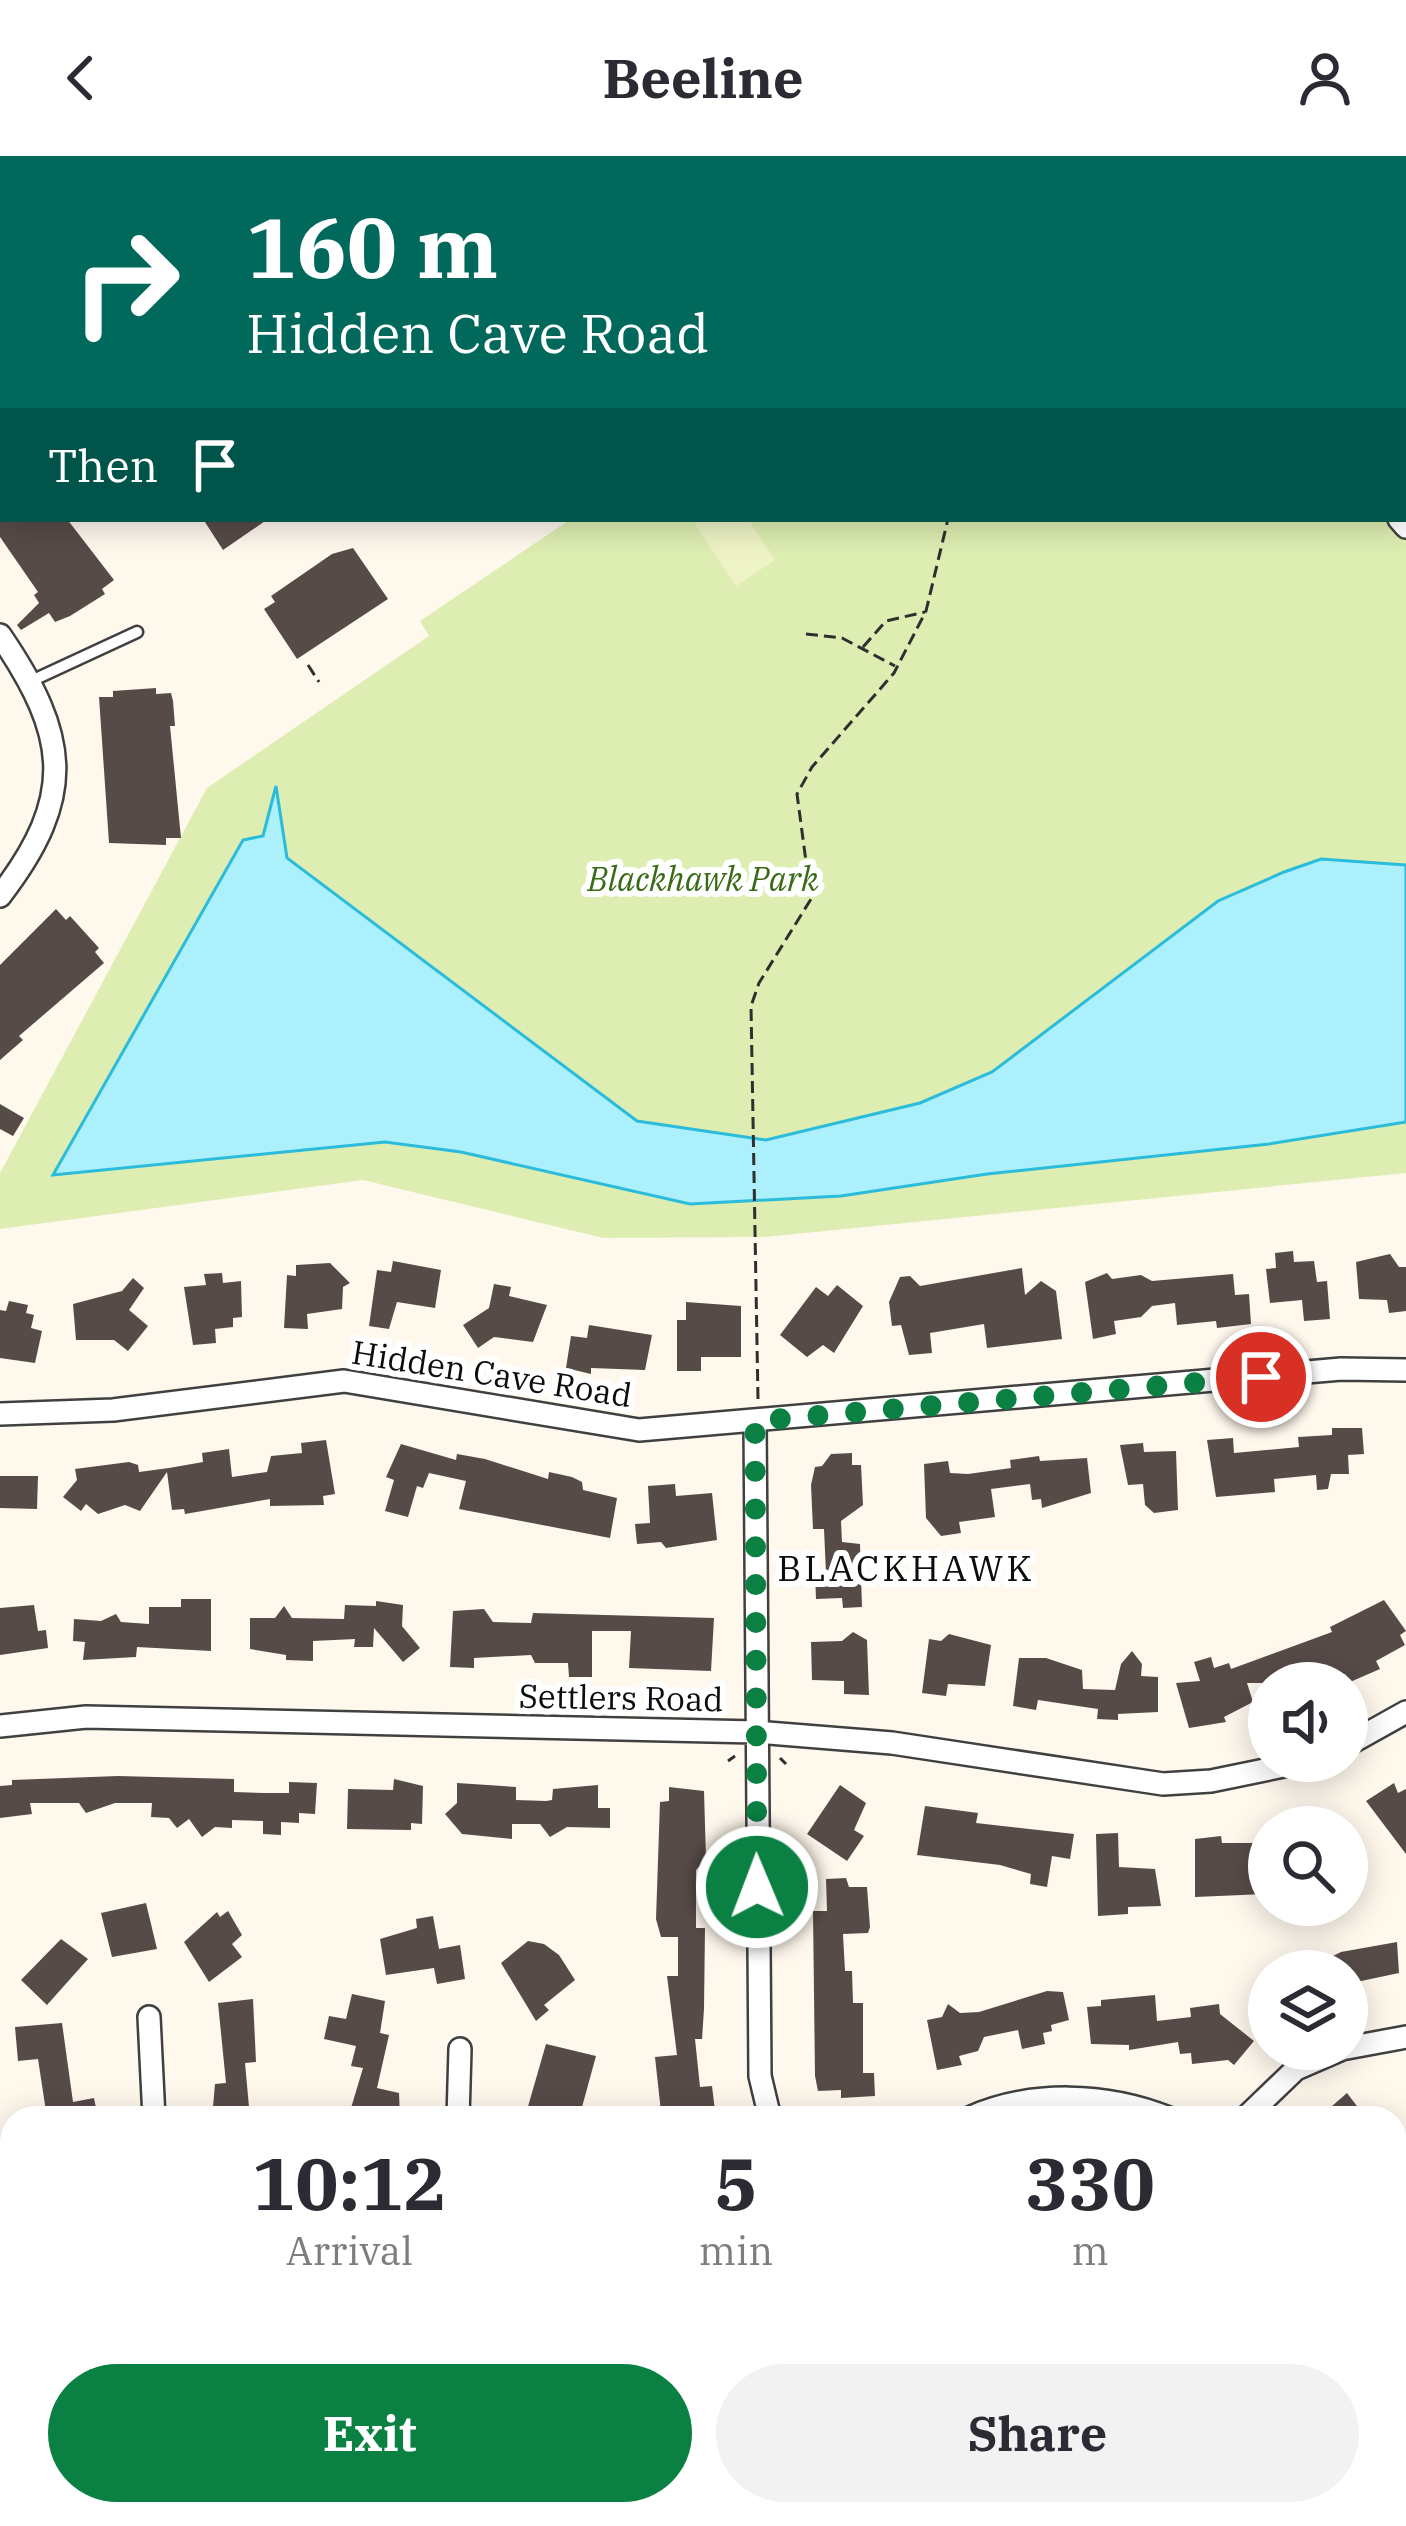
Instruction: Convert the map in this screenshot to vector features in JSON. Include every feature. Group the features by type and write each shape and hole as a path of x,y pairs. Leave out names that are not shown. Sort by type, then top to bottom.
{"street":[{"path":"0,635 28,682 58,757 53,796 28,860 0,896"},
{"name":"Hidden Cave Road","path":"0,1414 113,1410 344,1381 394,1385 622,1430 757,1410 1341,1370 1406,1370"},
{"path":"757,1410 760,2076 767,2106"},
{"path":"1368,1733 1406,1712"},
{"name":"Settlers Road","path":"0,1726 86,1717 756,1732 892,1743 1163,1784 1248,1773"},
{"path":"148,2017 153,2106"},
{"path":"1368,2044 1406,2037"},
{"path":"458,2106 460,2049"},
{"path":"1257,2106 1295,2070"},
{"path":"1006,2106 1065,2099 1110,2100 1130,2106"}],"lane":[{"path":"28,682 137,632"}],"path":[{"path":"757,1410 758,1213 751,1006 759,983 811,899 796,794 812,766 897,667 926,611 947,522"},
{"path":"862,648 886,622 926,611"},
{"path":"806,634 825,633 897,667"},
{"path":"308,665 319,682"},
{"path":"728,1761 735,1756"},
{"path":"780,1758 786,1764"}],"green space":[{"name":"Blackhawk Park","path":"567,522 1402,522 1406,527 1406,1173 765,1237 603,1238 363,1180 0,1229 0,1173 207,788 429,636 420,621"},
{"path":"694,522 750,522 775,560 736,586"}],"water":[{"path":"276,786 287,858 637,1121 766,1140 920,1103 992,1072 1218,901 1284,872 1321,859 1406,865 1406,1122 1269,1144 987,1174 841,1196 690,1204 461,1152 385,1142 53,1175 243,840 263,836"}],"building":[{"path":"0,522 69,522 114,580 102,589 105,594 70,616 55,622 49,613 21,630 17,625 39,603 34,595 38,592 0,537"},
{"path":"205,522 264,522 223,550"},
{"path":"353,548 388,599 297,659 264,609 275,602 271,596 332,554"},
{"path":"156,688 156,694 171,693 173,701 175,726 170,726 181,838 166,838 166,845 109,843 99,697 113,697 113,691"},
{"path":"56,909 66,920 70,916 99,948 95,952 104,963 19,1036 23,1040 0,1060 0,965"},
{"path":"0,1104 24,1118 13,1136 0,1129"},
{"path":"1293,1251 1294,1262 1314,1261 1317,1282 1327,1281 1330,1319 1304,1321 1302,1300 1270,1303 1266,1269 1276,1268 1275,1253"},
{"path":"1390,1254 1399,1267 1406,1267 1406,1311 1389,1313 1387,1300 1359,1299 1356,1262"},
{"path":"393,1261 441,1270 435,1308 397,1302 389,1329 369,1326 377,1270 391,1272"},
{"path":"330,1263 350,1283 343,1287 342,1309 307,1314 308,1329 284,1328 287,1275 296,1276 296,1265"},
{"path":"1022,1268 1025,1295 1041,1281 1056,1291 1062,1339 987,1348 984,1324 930,1333 932,1353 909,1355 901,1325 892,1326 889,1302 900,1277 910,1276 920,1286"},
{"path":"222,1273 223,1283 241,1281 242,1317 233,1318 233,1327 215,1329 216,1343 193,1345 184,1287 206,1285 204,1274"},
{"path":"1107,1273 1112,1279 1141,1275 1152,1281 1233,1274 1235,1295 1249,1294 1251,1324 1177,1325 1175,1303 1152,1306 1141,1317 1114,1321 1116,1334 1093,1339 1085,1282"},
{"path":"133,1278 144,1288 129,1310 148,1326 128,1351 114,1340 76,1340 73,1304 122,1291"},
{"path":"494,1284 511,1287 509,1296 547,1305 533,1342 494,1337 478,1348 463,1325 489,1308"},
{"path":"837,1285 863,1306 834,1353 823,1345 807,1357 780,1335 816,1287 828,1296"},
{"path":"9,1301 28,1305 26,1313 34,1315 31,1328 42,1331 35,1363 0,1358 0,1310 6,1311"},
{"path":"686,1302 741,1306 741,1357 701,1357 701,1371 677,1371 677,1320 686,1320"},
{"path":"589,1325 652,1335 645,1370 591,1368 591,1374 566,1368 571,1336 587,1338"},
{"path":"1332,1428 1362,1428 1364,1454 1348,1455 1349,1474 1331,1474 1328,1489 1317,1490 1316,1475 1274,1479 1275,1492 1216,1497 1207,1440 1233,1438 1234,1453 1299,1447 1298,1437 1332,1435"},
{"path":"326,1440 335,1494 323,1496 324,1505 270,1506 270,1499 185,1514 184,1509 172,1510 167,1472 140,1511 125,1505 98,1514 86,1504 81,1511 63,1497 77,1480 75,1469 129,1462 138,1465 139,1472 203,1462 202,1453 229,1449 232,1477 267,1472 271,1456 302,1453 301,1443"},
{"path":"1143,1443 1144,1452 1176,1451 1178,1510 1154,1513 1145,1505 1143,1484 1128,1485 1120,1445"},
{"path":"401,1444 456,1460 457,1454 485,1459 548,1479 549,1472 572,1477 582,1482 583,1490 617,1498 610,1538 459,1509 466,1481 429,1473 423,1488 417,1486 408,1517 385,1511 394,1480 386,1477"},
{"path":"852,1453 852,1465 861,1465 863,1505 841,1521 842,1542 860,1544 862,1607 843,1608 842,1598 816,1599 815,1573 826,1573 824,1529 813,1529 811,1485 815,1467 822,1466 831,1454"},
{"path":"1039,1456 1040,1461 1087,1458 1091,1493 1042,1508 1041,1499 1032,1500 1030,1484 991,1489 995,1517 959,1522 961,1533 941,1536 926,1518 924,1464 948,1461 950,1473 968,1474 1011,1468 1010,1460"},
{"path":"0,1476 38,1476 37,1509 0,1508"},
{"path":"675,1484 676,1496 712,1493 717,1540 666,1548 661,1542 637,1544 635,1524 650,1523 648,1486"},
{"path":"181,1599 211,1599 211,1651 137,1647 136,1657 83,1660 85,1642 73,1641 74,1619 101,1621 116,1614 121,1622 149,1624 149,1607 181,1607"},
{"path":"1384,1600 1406,1631 1400,1635 1405,1645 1376,1661 1380,1669 1368,1674 1368,1662 1250,1662 1332,1632 1330,1627"},
{"path":"376,1601 403,1605 402,1626 420,1648 403,1662 374,1628 373,1647 354,1647 355,1639 313,1641 313,1661 286,1660 286,1655 250,1649 250,1618 275,1618 284,1606 292,1618 344,1619 345,1605 376,1606"},
{"path":"34,1605 38,1631 46,1630 48,1648 0,1655 0,1608"},
{"path":"484,1609 493,1622 531,1623 533,1613 714,1618 711,1671 629,1668 631,1631 592,1631 592,1677 569,1677 568,1663 535,1663 531,1655 474,1658 474,1668 450,1667 453,1611"},
{"path":"853,1632 867,1640 869,1695 844,1694 844,1681 812,1680 811,1642 842,1641"},
{"path":"949,1634 991,1645 985,1686 948,1684 946,1696 922,1693 929,1639 941,1641"},
{"path":"1132,1651 1142,1664 1141,1676 1158,1677 1158,1712 1118,1714 1118,1720 1097,1719 1098,1709 1038,1700 1036,1710 1013,1706 1019,1658 1046,1658 1082,1670 1083,1689 1115,1690 1121,1664"},
{"path":"1211,1657 1214,1668 1229,1663 1231,1669 1248,1663 1248,1705 1224,1717 1226,1722 1189,1728 1176,1683 1200,1681 1194,1662"},
{"path":"234,1779 234,1792 289,1793 289,1782 317,1783 315,1814 299,1813 299,1823 281,1822 281,1835 263,1834 263,1821 232,1820 232,1828 215,1827 202,1837 189,1819 177,1828 169,1818 151,1817 152,1803 115,1803 86,1813 79,1803 30,1803 32,1814 0,1818 0,1786 12,1785 12,1780"},
{"path":"394,1779 423,1786 422,1824 411,1823 411,1830 347,1829 348,1789 393,1790"},
{"path":"457,1783 516,1787 516,1800 546,1801 552,1800 553,1789 598,1785 598,1808 610,1808 610,1828 567,1827 550,1837 540,1824 512,1824 512,1839 462,1834 445,1814 457,1803"},
{"path":"1394,1783 1398,1793 1406,1789 1406,1854 1366,1801"},
{"path":"840,1785 866,1803 854,1830 864,1836 847,1861 807,1834"},
{"path":"669,1787 704,1791 706,1859 696,1870 696,1928 705,1928 704,2009 702,2039 695,2039 700,2087 712,2086 714,2106 660,2106 655,2057 677,2055 667,1976 678,1976 678,1937 661,1937 656,1919 660,1802 669,1801"},
{"path":"925,1806 978,1813 976,1823 1074,1834 1070,1859 1052,1856 1047,1887 1030,1884 1031,1874 1000,1865 917,1855"},
{"path":"1118,1833 1119,1867 1155,1869 1161,1906 1128,1907 1128,1914 1098,1916 1096,1834"},
{"path":"1221,1836 1222,1843 1248,1843 1248,1895 1195,1897 1195,1839"},
{"path":"846,1878 849,1887 867,1887 868,1933 843,1934 845,1971 852,1971 853,2003 863,2003 863,2073 874,2073 875,2096 841,2098 841,2090 818,2091 815,2076 813,1911 827,1911 826,1879"},
{"path":"146,1903 157,1949 112,1957 101,1913"},
{"path":"228,1911 242,1935 232,1944 242,1957 209,1982 184,1942 217,1912 220,1917"},
{"path":"433,1916 439,1949 460,1945 465,1979 437,1984 434,1968 386,1975 380,1939 417,1928 416,1919"},
{"path":"61,1939 88,1959 47,2005 21,1980"},
{"path":"528,1941 544,1944 559,1955 575,1980 544,2005 549,2010 536,2021 501,1963"},
{"path":"1397,1942 1399,1973 1368,1980 1368,1950 1352,1950"},
{"path":"1047,1991 1063,1992 1069,2020 1043,2033 1045,2044 1022,2049 1018,2030 984,2037 978,2051 959,2056 962,2065 937,2070 927,2020 942,2017 948,2004 960,2013 979,2012"},
{"path":"352,1994 385,2001 380,2033 389,2035 377,2088 399,2093 400,2106 352,2106 363,2068 351,2066 356,2046 324,2039 329,2016 346,2019"},
{"path":"1155,1995 1157,2021 1191,2017 1190,2008 1219,2004 1220,2014 1248,2036 1248,2048 1234,2065 1228,2060 1192,2064 1191,2053 1180,2054 1178,2042 1129,2050 1129,2045 1091,2044 1087,2007 1101,2006 1101,2000"},
{"path":"253,1999 256,2062 245,2063 249,2106 213,2106 215,2084 226,2083 218,2003"},
{"path":"62,2023 73,2102 94,2098 96,2106 45,2106 38,2059 18,2061 15,2027"},
{"path":"546,2044 596,2056 582,2106 528,2106"},
{"path":"1347,2093 1357,2106 1332,2106"}],"district":[{"name":"BLACKHAWK","path":"906,1567"}],"route":[{"path":"757,1887 755,1421 1261,1377"}]}
